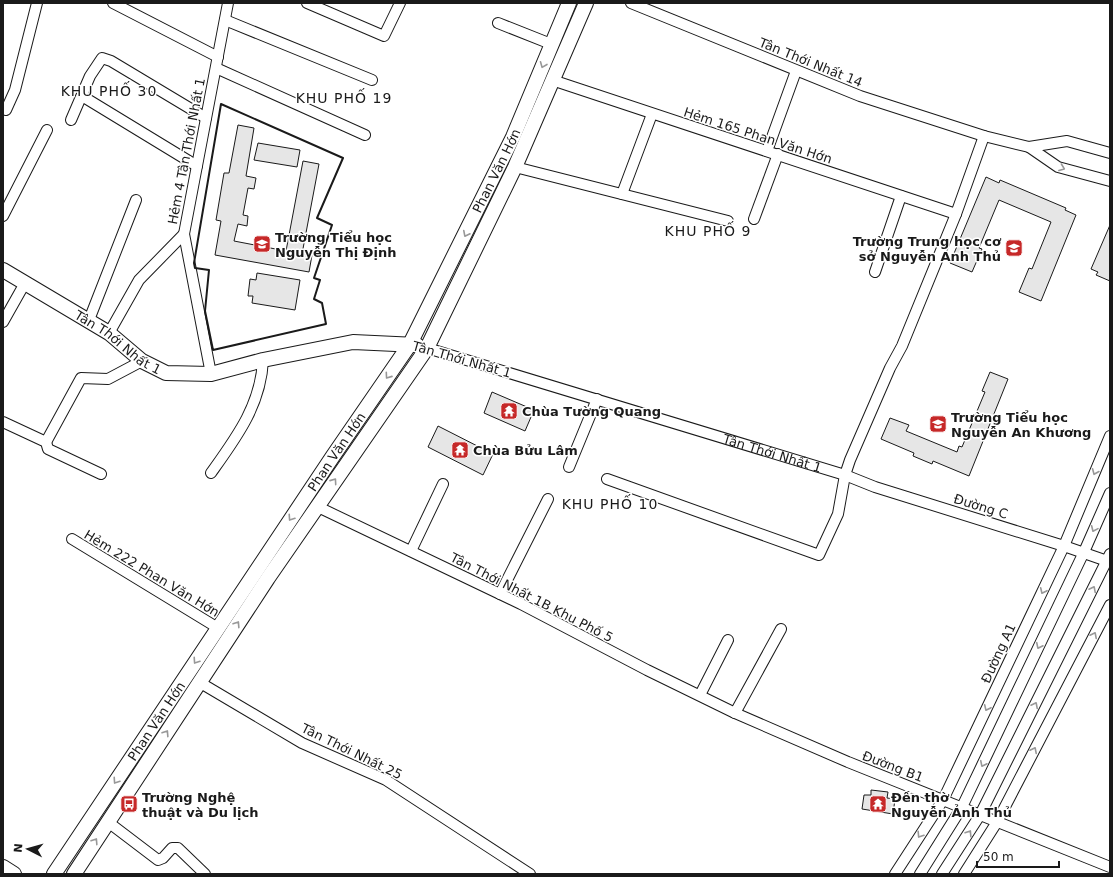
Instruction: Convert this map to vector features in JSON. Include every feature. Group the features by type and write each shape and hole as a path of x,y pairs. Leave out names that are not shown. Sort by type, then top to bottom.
{"main road":[{"name":"Phan Văn Hớn","path":"54,874 410,344 489,188 513,137 569,3"},
{"name":"Phan Văn Hớn","path":"74,874 316,506 427,348 515,168 586,3"},
{"name":"Tân Thới Nhất 1","path":"3,270 89,320 109,333 142,361 166,373 211,374 263,360 353,342 410,344 427,348"},
{"path":"3,867 14,874"}],"street":[{"path":"3,109 6,110 15,90 37,3"},
{"path":"113,3 218,57"},
{"name":"Hẻm 4 Tân Thới Nhất 1","path":"211,374 184,234 228,3"},
{"path":"307,3 384,36 400,3"},
{"name":"Tân Thới Nhất 14","path":"631,3 860,96 984,136 1029,147"},
{"path":"225,20 372,80"},
{"path":"498,23 551,44"},
{"path":"71,120 90,76 102,58 111,61 206,118"},
{"path":"216,68 365,135"},
{"path":"767,151 796,71"},
{"name":"Hẻm 165 Phan Văn Hớn","path":"552,80 956,214"},
{"path":"82,96 197,166"},
{"path":"622,194 652,114"},
{"path":"3,216 47,130"},
{"path":"608,479 819,555 838,514 845,475 890,368 902,346 956,214 984,136"},
{"path":"1029,147 1067,141 1110,153"},
{"path":"1029,147 1058,167 1110,181"},
{"path":"754,218 778,154"},
{"path":"515,168 728,221"},
{"path":"875,272 901,196"},
{"path":"89,320 136,200"},
{"path":"109,333 139,280 184,234"},
{"path":"3,322 25,283"},
{"name":"Tân Thới Nhất 1","path":"427,348 845,475"},
{"path":"211,473 245,424 262,378 263,360"},
{"path":"100,474 48,449 46,442 81,378 108,378 142,361"},
{"path":"569,467 597,399"},
{"path":"3,422 46,442"},
{"name":"Đường A1","path":"895,874 943,800 1064,546 1110,436"},
{"name":"Đường C","path":"845,475 882,489 1109,559"},
{"path":"411,552 443,484"},
{"path":"920,874 962,807 1084,552 1110,493"},
{"path":"500,594 548,499"},
{"name":"Tân Thới Nhất 1B Khu Phố 5","path":"316,506 500,594 647,670 735,713"},
{"name":"Hẻm 222 Phan Văn Hớn","path":"72,539 218,628"},
{"path":"942,874 980,815 1109,559"},
{"path":"964,874 997,822 1110,605"},
{"path":"735,713 781,629"},
{"path":"700,695 728,640"},
{"name":"Tân Thới Nhất 25","path":"199,682 302,743 386,780 530,874"},
{"name":"Đường B1","path":"735,713 848,762 1110,867"},
{"path":"108,822 158,860 163,858 172,848 178,848 205,874"}],"building":[{"path":"238,125 254,128 246,176 256,178 254,189 248,188 243,215 248,216 247,226 238,224 234,241 286,251 303,161 319,164 302,254 312,255 309,272 215,255 221,221 216,220 224,173 229,173"},
{"path":"258,143 300,150 297,167 254,160"},
{"path":"986,177 999,183 1000,180 1066,208 1065,210 1076,215 1041,301 1019,292 1029,268 1032,269 1051,222 999,200 979,248 982,249 972,272 950,263"},
{"path":"1110,225 1110,281 1096,275 1098,272 1091,269"},
{"path":"257,273 300,280 295,310 252,303 253,296 248,296 250,279 256,280"},
{"path":"990,372 1008,379 969,476 933,461 932,464 913,456 914,453 881,439 890,418 909,425 906,431 957,452 959,446 962,447 985,392 982,391"},
{"name":"Chùa Tường Quang","path":"492,392 534,410 525,431 484,413"},
{"name":"Chùa Bửu Lâm","path":"438,426 493,454 483,475 428,447"},
{"name":"Đền thờ Nguyễn Ảnh Thủ","path":"871,790 888,792 887,798 895,799 893,814 862,809 864,795 871,795"}],"wall":[{"path":"221,104 343,158 317,218 332,225 314,278 320,280 314,299 322,303 326,324 213,350 205,311 209,270 195,268 194,263 221,104"}],"place":[{"name":"Trường Tiểu học Nguyễn Thị Định","path":"262,244"},
{"name":"Trường Trung học cơ sở Nguyễn Anh Thủ","path":"1014,248"},
{"name":"Chùa Tường Quang","path":"509,411"},
{"name":"Trường Tiểu học Nguyễn An Khương","path":"938,424"},
{"name":"Chùa Bửu Lâm","path":"460,450"},
{"name":"Trường Nghệ thuật và Du lịch","path":"129,804"},
{"name":"Đền thờ Nguyễn Ảnh Thủ","path":"878,804"}],"district":[{"name":"KHU PHỐ 30","path":"109,91"},
{"name":"KHU PHỐ 19","path":"344,98"},
{"name":"KHU PHỐ 9","path":"708,231"},
{"name":"KHU PHỐ 10","path":"610,504"}]}
